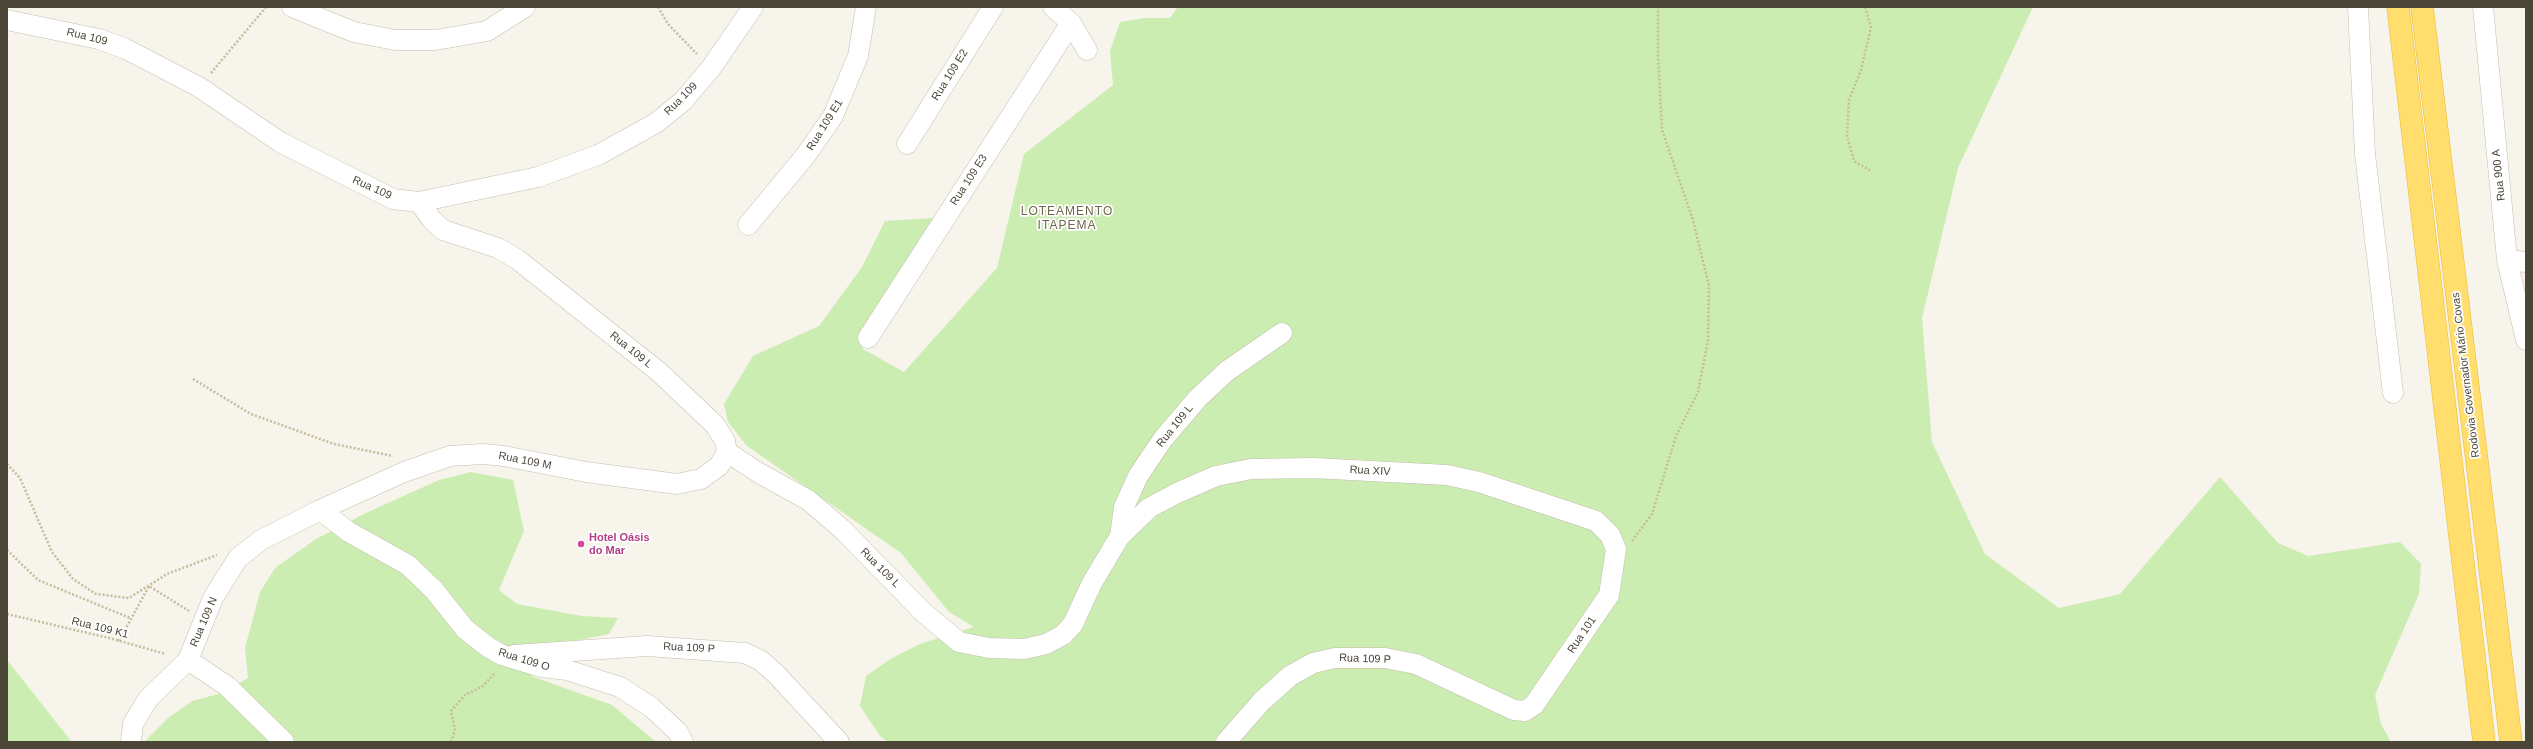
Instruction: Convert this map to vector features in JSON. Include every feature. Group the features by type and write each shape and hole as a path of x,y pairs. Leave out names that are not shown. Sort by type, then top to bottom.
{"highway":[{"path":"2390,7 2401,33"},
{"path":"2398,7 2484,742"},
{"name":"Rodovia Governador Mário Covas","path":"2422,7 2511,742"},
{"path":"2433,99 2434,7"}],"street":[{"path":"292,7 331,15 354,32 394,40 436,40 487,31 521,8"},
{"name":"Rua 109","path":"7,20 99,39 126,49 199,87 280,142 393,198 419,202 513,183 598,155 656,123 683,100 711,68 753,7"},
{"name":"Rua 109 E1","path":"748,225 806,155 833,116 858,56 866,7"},
{"name":"Rua 109 E2","path":"907,144 993,7"},
{"path":"1053,7 1071,23 1087,50"},
{"path":"2358,7 2365,154 2393,392"},
{"name":"Rua 900 A","path":"2483,7 2526,340"},
{"name":"Rua 109 E3","path":"868,338 1071,23"},
{"name":"Rua 109 L","path":"419,202 432,220 443,230 498,248 516,259 658,372 715,425 725,441 727,452 759,473 808,500 842,529 924,613 959,642 989,648 1024,649 1046,644 1062,635 1073,624 1092,583 1120,536 1124,507 1138,476 1164,439 1198,398 1227,371 1282,333"},
{"name":"Rua 109 M","path":"320,510 404,472 450,456 484,454 504,456 586,472 677,484 701,479 720,466 727,452"},
{"name":"Rua XIV","path":"1120,536 1149,508 1216,476 1251,468 1313,468 1447,475 1479,482 1596,521 1610,535 1616,549"},
{"name":"Rua 109 N","path":"284,742 227,686 188,660 213,598 238,558 261,540 320,510"},
{"name":"Rua 109 O","path":"320,510 349,532 408,565 434,590 475,638 502,655 542,668 567,670 620,687 651,707 678,732 683,742"},
{"name":"Rua 101","path":"1525,711 1534,705 1609,595 1616,549"},
{"name":"Rua 109 P","path":"502,655 647,646 746,653 760,660 776,674 839,742"},
{"name":"Rua 109 P","path":"1226,742 1262,701 1290,676 1313,663 1335,658 1385,658 1416,664 1514,710 1525,711"},
{"path":"131,742 133,724 148,699 188,660"}],"path":[{"path":"199,87 266,7"},
{"path":"658,7 668,24 711,68"},
{"path":"1616,549 1634,540 1652,514 1676,436 1698,392 1708,340 1709,286 1693,220 1662,130 1658,56 1658,7"},
{"path":"1865,7 1871,27 1861,70 1850,100 1847,136 1854,161 1871,171"},
{"path":"193,379 251,414 334,444 397,457"},
{"path":"7,464 20,478 52,552 73,579 96,594 130,598 167,574 218,555"},
{"path":"7,550 38,580 130,618"},
{"path":"119,641 130,618 149,586"},
{"path":"149,586 204,618"},
{"name":"Rua 109 K1","path":"7,614 119,641 188,660"},
{"path":"451,742 455,730 451,712 465,694 483,686 497,671 502,655"}],"green space":[{"path":"1178,7 2033,7 1958,168 1922,318 1932,442 1985,554 2059,608 2120,594 2220,477 2278,543 2308,556 2400,542 2421,564 2419,594 2375,695 2381,724 2391,742 888,742 880,736 860,706 866,676 892,658 920,644 974,627 949,612 901,553 747,446 728,422 724,404 753,356 819,326 862,267 885,221 934,218 877,305 863,349 904,372 997,268 1024,154 1113,85 1110,51 1120,22 1145,18 1170,18"},
{"path":"471,472 513,480 524,531 499,590 517,604 582,616 618,618 609,634 549,646 531,676 612,705 656,742 144,742 167,719 192,701 222,693 248,678 245,648 260,592 275,568 316,539 366,513 439,480"},
{"path":"7,660 71,741 75,742 7,742"}],"place":[{"name":"Hotel Oásis do Mar","path":"581,544"}],"district":[{"name":"LOTEAMENTO ITAPEMA","path":"1067,219"}]}
